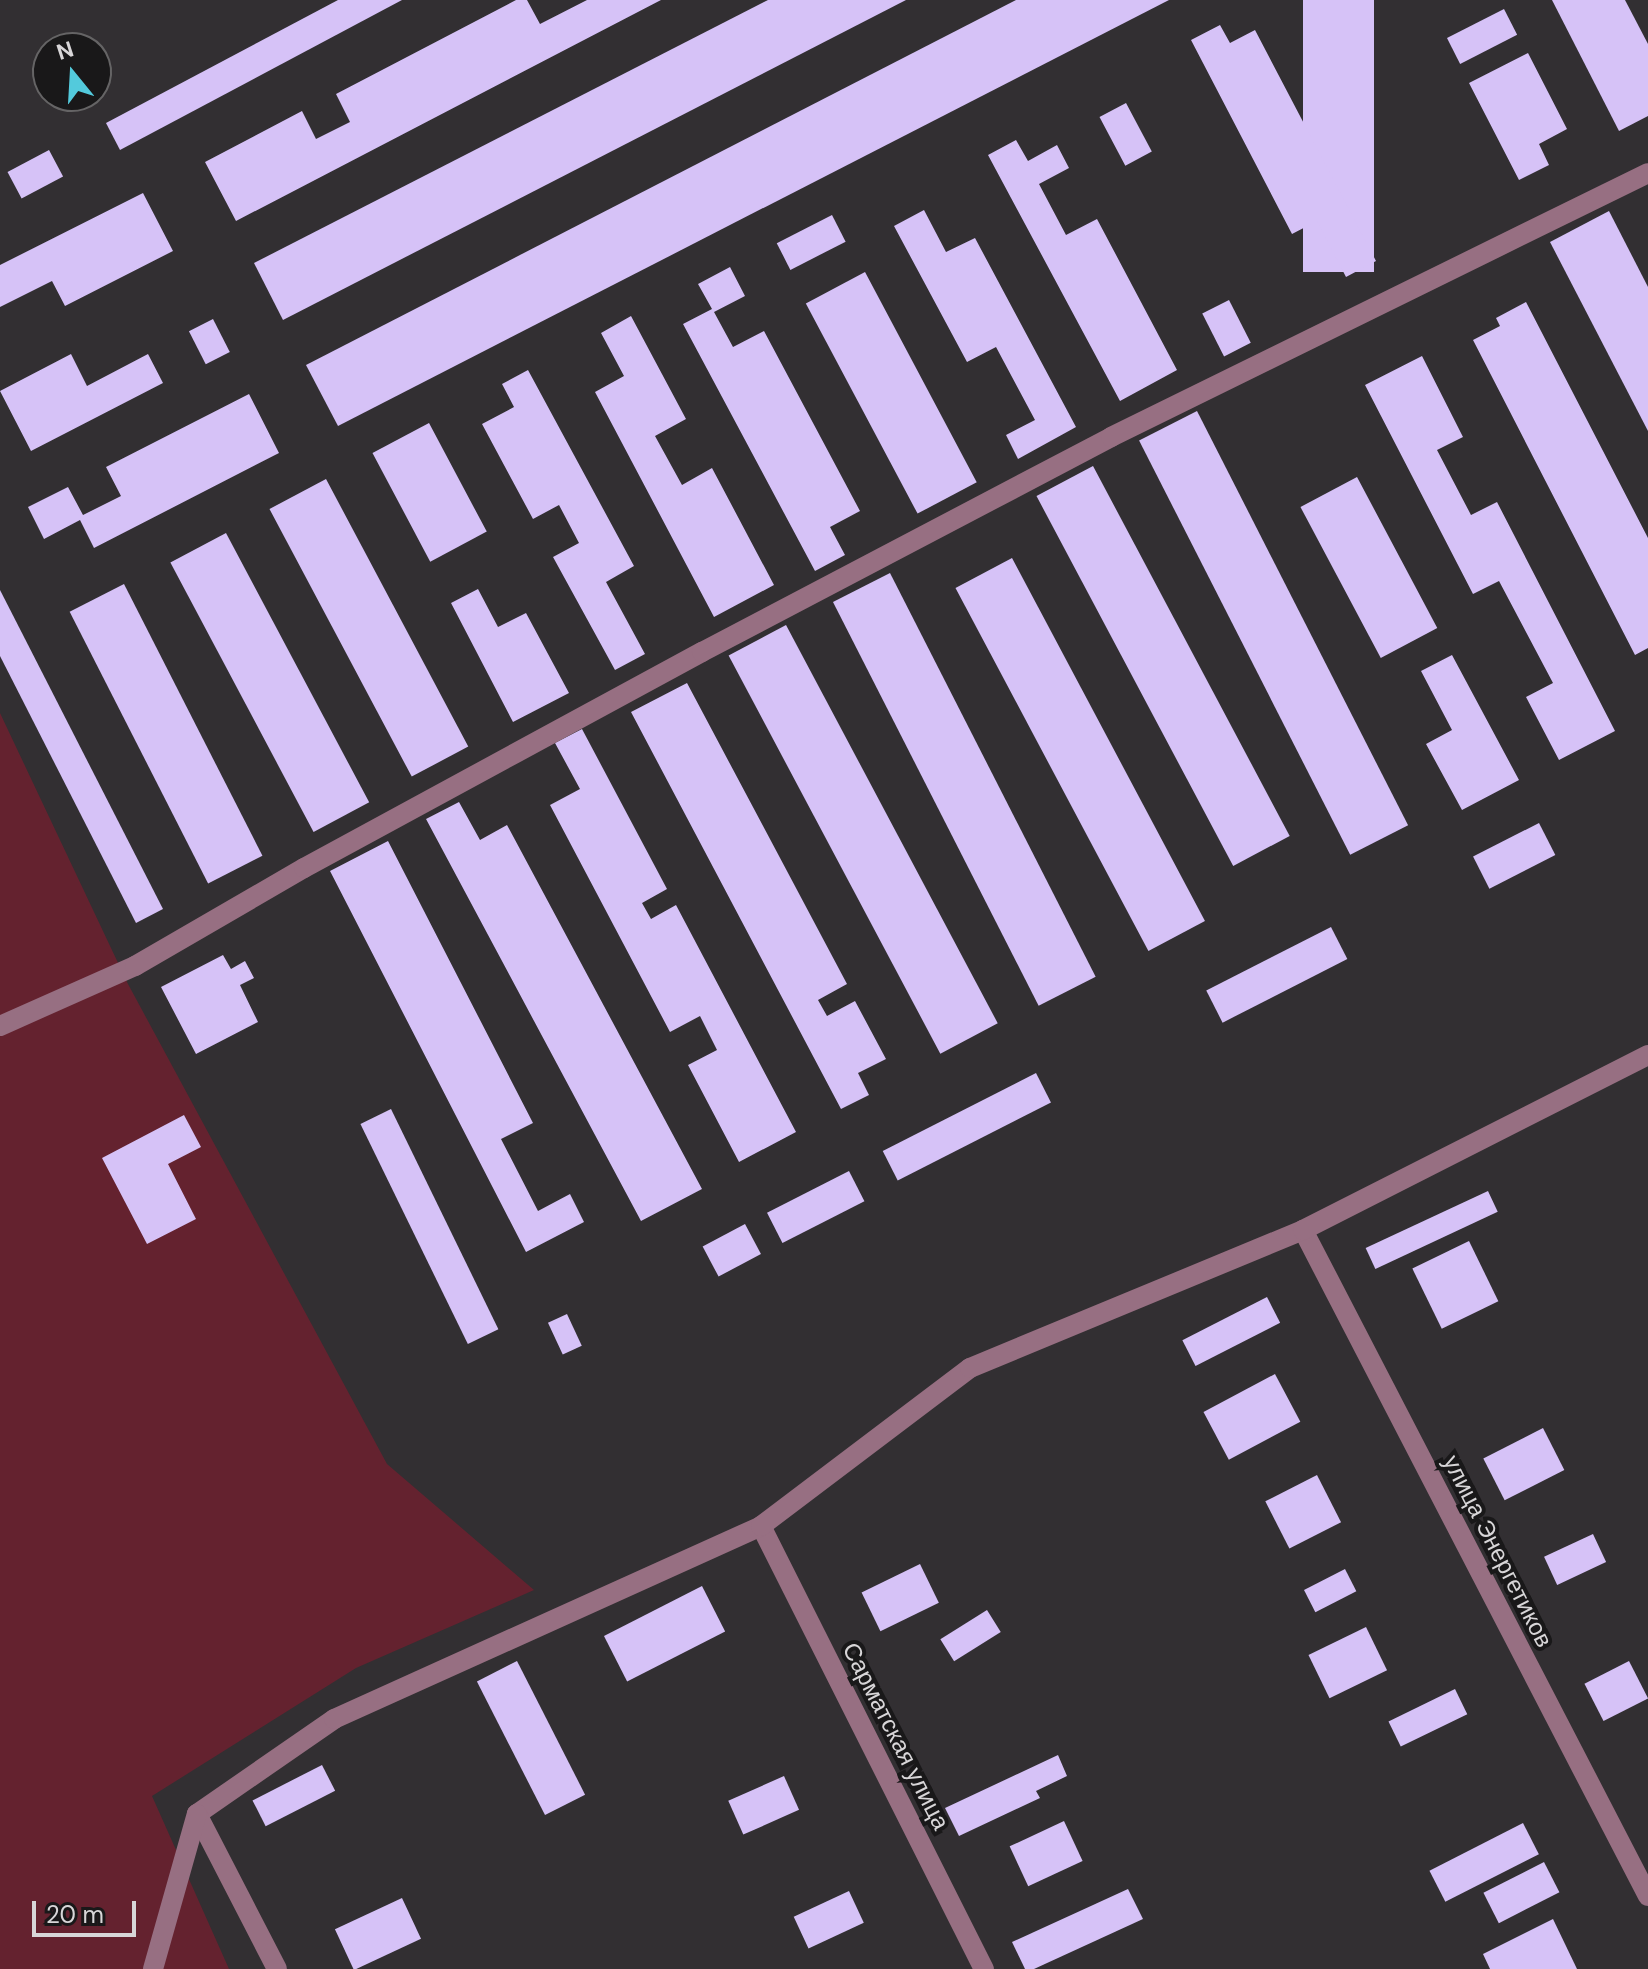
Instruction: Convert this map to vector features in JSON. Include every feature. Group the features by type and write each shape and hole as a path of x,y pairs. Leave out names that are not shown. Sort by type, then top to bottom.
{"street":[{"path":"0,1026 135,966 304,868 702,652 1111,437 1648,173"},
{"path":"153,1969 197,1814 334,1719 761,1526 970,1368 1303,1230 1648,1055"},
{"name":"улица Энергетиков","path":"1303,1230 1648,1896"},
{"name":"Сарматская улица","path":"761,1526 984,1969"},
{"path":"197,1814 277,1969"}],"shaded area":[{"path":"0,713 128,984 387,1464 534,1590 356,1668 152,1796 229,1969 0,1969"}],"building":[{"path":"338,0 402,0 120,150 106,123"},
{"path":"516,0 527,0 540,24 587,0 661,0 236,221 205,162 302,111 316,139 350,122 336,94"},
{"path":"768,0 906,0 283,320 254,263"},
{"path":"1016,0 1169,0 338,426 306,365"},
{"path":"1303,0 1374,0 1374,272 1303,272"},
{"path":"1552,0 1625,0 1648,44 1648,116 1619,131"},
{"path":"1504,9 1517,35 1460,64 1447,38"},
{"path":"1220,25 1230,43 1255,30 1376,261 1346,277 1317,221 1292,234 1191,40"},
{"path":"1528,53 1567,129 1539,144 1549,165 1519,180 1469,83"},
{"path":"1126,103 1152,152 1125,166 1100,117"},
{"path":"1016,140 1028,161 1057,145 1069,168 1039,184 1066,235 1097,219 1177,370 1120,401 988,155"},
{"path":"49,150 63,176 22,199 8,172"},
{"path":"143,193 173,251 65,306 52,281 0,307 0,265"},
{"path":"924,210 946,252 975,238 1076,427 1018,459 1006,435 1035,420 996,347 967,362 894,226"},
{"path":"1609,211 1648,287 1648,431 1550,242"},
{"path":"832,215 846,242 790,270 777,243"},
{"path":"730,267 745,296 714,312 733,347 764,331 860,511 830,527 845,555 815,571 683,324 712,309 698,284"},
{"path":"865,272 977,482 918,514 806,303"},
{"path":"1229,300 1251,343 1224,356 1202,314"},
{"path":"1526,302 1648,538 1648,648 1635,655 1473,340 1500,326 1496,318"},
{"path":"631,316 686,419 655,436 682,485 712,468 774,585 714,617 595,392 624,376 601,333"},
{"path":"213,319 230,352 206,364 189,331"},
{"path":"71,354 87,386 148,354 163,383 31,451 0,391"},
{"path":"1422,356 1463,437 1437,450 1471,515 1497,502 1615,731 1559,760 1526,697 1553,683 1499,581 1473,594 1365,385"},
{"path":"528,370 634,566 606,582 645,654 615,670 553,557 579,543 559,505 533,519 482,424 514,407 502,384"},
{"path":"249,394 279,453 94,548 80,520 44,539 28,507 68,487 83,515 121,496 106,467"},
{"path":"1197,411 1408,825 1350,855 1139,441"},
{"path":"429,423 487,532 430,562 372,453"},
{"path":"1093,466 1290,836 1233,866 1036,496"},
{"path":"1357,477 1437,628 1381,658 1300,507"},
{"path":"326,479 468,747 412,777 269,509"},
{"path":"226,533 369,802 314,832 170,563"},
{"path":"1012,558 1205,921 1148,951 955,588"},
{"path":"890,573 1096,977 1039,1006 833,602"},
{"path":"124,584 262,856 208,883 70,612"},
{"path":"478,589 498,627 526,613 569,693 513,722 451,603"},
{"path":"0,590 163,909 136,923 0,656"},
{"path":"786,625 998,1023 940,1054 729,656"},
{"path":"1452,655 1519,780 1462,810 1426,744 1452,730 1421,671"},
{"path":"687,683 847,984 818,1000 827,1016 855,1001 886,1059 858,1073 869,1095 841,1109 631,712"},
{"path":"582,729 667,889 642,903 651,919 676,905 796,1132 739,1162 688,1065 717,1050 700,1016 670,1032 550,805 580,789 555,743"},
{"path":"459,802 480,840 507,825 702,1189 641,1221 426,819"},
{"path":"1539,823 1555,855 1489,889 1473,857"},
{"path":"388,841 533,1123 501,1139 538,1211 570,1194 584,1222 526,1252 330,871"},
{"path":"1331,927 1347,959 1223,1023 1206,991"},
{"path":"223,955 231,969 245,961 254,978 240,985 258,1022 196,1054 161,987"},
{"path":"1036,1073 1051,1102 898,1180 883,1151"},
{"path":"391,1109 498,1329 468,1344 360,1124"},
{"path":"184,1115 201,1147 168,1164 196,1219 147,1244 102,1158"},
{"path":"849,1171 864,1201 782,1243 767,1213"},
{"path":"1488,1191 1498,1212 1375,1269 1366,1248"},
{"path":"745,1224 761,1254 719,1277 703,1247"},
{"path":"1469,1241 1498,1301 1442,1329 1412,1269"},
{"path":"1267,1297 1280,1323 1196,1366 1182,1340"},
{"path":"567,1314 582,1346 563,1355 548,1323"},
{"path":"1275,1374 1300,1422 1229,1460 1203,1412"},
{"path":"1543,1428 1564,1470 1505,1500 1483,1458"},
{"path":"1317,1475 1341,1522 1289,1549 1265,1501"},
{"path":"1593,1534 1606,1562 1557,1585 1544,1557"},
{"path":"920,1564 939,1603 880,1631 862,1592"},
{"path":"1345,1569 1356,1591 1315,1612 1304,1590"},
{"path":"702,1586 725,1631 627,1681 604,1636"},
{"path":"987,1610 1001,1632 954,1661 940,1639"},
{"path":"1366,1627 1387,1670 1330,1698 1308,1655"},
{"path":"517,1661 585,1795 545,1815 477,1681"},
{"path":"1629,1661 1648,1698 1604,1721 1584,1684"},
{"path":"1455,1689 1467,1714 1401,1747 1388,1721"},
{"path":"1058,1755 1067,1776 1036,1791 1040,1798 959,1836 945,1808"},
{"path":"322,1765 335,1791 266,1826 253,1800"},
{"path":"784,1776 799,1810 743,1835 728,1801"},
{"path":"1064,1821 1083,1861 1028,1886 1010,1846"},
{"path":"1523,1823 1539,1854 1445,1902 1429,1871"},
{"path":"1544,1862 1559,1892 1499,1923 1483,1893"},
{"path":"1128,1889 1143,1919 1034,1969 1025,1969 1012,1942"},
{"path":"849,1891 864,1923 809,1949 794,1917"},
{"path":"402,1898 421,1939 353,1969 335,1929"},
{"path":"1553,1919 1577,1969 1490,1969 1483,1954"}]}
